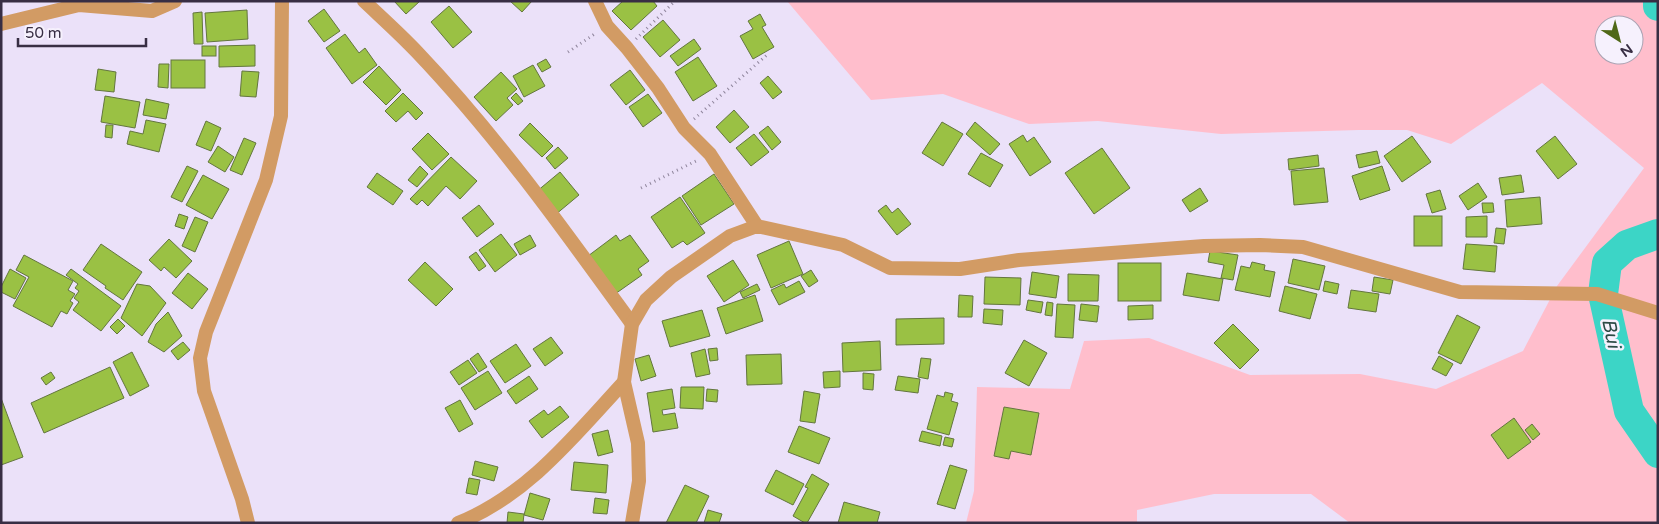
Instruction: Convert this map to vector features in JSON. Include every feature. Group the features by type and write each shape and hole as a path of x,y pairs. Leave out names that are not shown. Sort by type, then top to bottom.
{"street":[{"path":"1,24 79,5 152,11 175,1"},
{"path":"248,523 242,499 204,391 200,358 206,332 266,180 281,116 282,1"},
{"path":"364,1 416,51 469,111 532,188 632,324"},
{"path":"595,1 607,26 658,88 684,128 710,154 757,226"},
{"path":"632,523 639,481 638,443 624,382 632,324 646,300 671,277 730,236 757,226 843,245 890,268 960,269 1018,260 1140,250 1260,245 1303,247 1460,292 1597,294 1658,313"},
{"path":"458,523 473,517 522,486 561,451 624,382"}],"path":[{"path":"627,48 675,1"},
{"path":"568,52 607,26"},
{"path":"684,128 768,54"},
{"path":"641,188 710,154"}],"shaded area":[{"path":"787,1 1658,1 1658,523 1350,523 1311,494 1214,494 1137,510 1137,523 966,523 974,491 977,387 1070,389 1084,341 1149,338 1250,375 1360,374 1436,389 1523,351 1557,286 1644,168 1542,83 1451,144 1407,130 1221,134 1098,121 1029,124 943,94 871,100"}],"building":[{"path":"394,1 420,1 406,14"},
{"path":"510,1 532,1 522,12"},
{"path":"623,1 653,1 657,6 631,30 612,11"},
{"path":"449,6 472,32 453,48 431,22"},
{"path":"324,9 340,31 324,42 308,21"},
{"path":"247,10 248,39 207,42 205,13"},
{"path":"202,12 203,44 194,44 193,13"},
{"path":"760,14 766,25 762,27 774,47 753,59 740,36 753,29 748,21"},
{"path":"663,20 680,40 660,57 643,37"},
{"path":"345,34 359,53 365,48 377,65 352,84 326,48"},
{"path":"694,39 701,49 678,66 670,56"},
{"path":"255,45 255,66 219,67 219,46"},
{"path":"202,46 216,46 216,56 202,56"},
{"path":"698,57 717,86 693,101 675,72"},
{"path":"546,59 551,67 542,72 537,64"},
{"path":"171,60 205,60 205,88 171,88"},
{"path":"159,64 169,64 168,88 158,87"},
{"path":"533,65 545,86 524,97 513,76"},
{"path":"379,66 401,90 386,105 363,82"},
{"path":"98,69 116,72 114,92 95,90"},
{"path":"630,70 645,90 626,105 610,85"},
{"path":"242,71 259,72 256,97 240,96"},
{"path":"501,72 517,89 507,98 513,105 496,121 474,97"},
{"path":"768,76 782,92 773,99 760,83"},
{"path":"403,93 423,113 416,120 408,111 396,122 385,111"},
{"path":"516,93 523,101 518,105 511,98"},
{"path":"648,94 662,113 643,127 629,107"},
{"path":"105,96 140,102 135,128 101,122"},
{"path":"146,99 169,104 166,119 143,115"},
{"path":"734,110 749,127 730,143 716,127"},
{"path":"146,120 166,124 159,152 127,144 130,131 143,134"},
{"path":"206,121 221,128 211,151 196,145"},
{"path":"942,122 963,134 943,166 922,153"},
{"path":"975,122 1000,144 990,155 966,134"},
{"path":"530,123 553,146 542,157 519,135"},
{"path":"106,125 113,125 112,138 105,137"},
{"path":"768,126 781,142 772,150 759,133"},
{"path":"428,133 449,154 432,170 412,149"},
{"path":"754,134 769,152 751,166 736,148"},
{"path":"1023,135 1027,142 1034,137 1051,162 1030,176 1009,144"},
{"path":"1412,136 1431,162 1402,182 1384,156"},
{"path":"1555,136 1577,164 1558,179 1536,151"},
{"path":"244,138 256,143 242,175 230,170"},
{"path":"218,146 234,157 225,172 208,162"},
{"path":"558,147 568,158 555,169 546,158"},
{"path":"1102,148 1130,188 1094,214 1065,173"},
{"path":"1377,151 1380,163 1359,168 1356,155"},
{"path":"981,153 1003,165 990,187 968,174"},
{"path":"1318,155 1319,166 1289,170 1288,159"},
{"path":"451,157 477,181 460,199 446,186 428,206 422,200 417,205 410,199"},
{"path":"187,166 198,171 182,202 171,197"},
{"path":"420,166 428,174 417,187 408,180"},
{"path":"1382,166 1390,190 1360,200 1352,176"},
{"path":"1324,168 1328,202 1294,205 1291,171"},
{"path":"560,172 579,195 555,215 536,192"},
{"path":"377,173 403,191 393,205 367,187"},
{"path":"714,174 734,204 701,225 682,196"},
{"path":"203,175 229,189 212,219 186,205"},
{"path":"1521,175 1524,192 1502,195 1499,178"},
{"path":"1478,183 1487,197 1468,210 1459,196"},
{"path":"1200,188 1208,201 1190,212 1182,200"},
{"path":"1440,190 1446,209 1432,213 1426,194"},
{"path":"680,197 705,233 687,245 683,241 672,248 651,217"},
{"path":"1540,197 1542,224 1507,227 1505,200"},
{"path":"1482,203 1493,203 1494,212 1483,213"},
{"path":"479,205 494,224 477,237 462,218"},
{"path":"886,205 892,213 898,208 911,224 897,235 878,211"},
{"path":"179,214 188,217 184,229 175,226"},
{"path":"1414,216 1442,216 1442,246 1414,246"},
{"path":"1487,216 1487,237 1466,237 1466,217"},
{"path":"195,217 208,222 195,252 182,246"},
{"path":"1496,228 1506,229 1504,244 1494,243"},
{"path":"501,234 517,255 495,272 479,250"},
{"path":"530,235 536,246 520,255 514,244"},
{"path":"616,235 620,241 630,235 649,261 638,269 642,275 615,294 588,256"},
{"path":"169,239 192,261 176,278 164,267 161,271 149,260"},
{"path":"789,241 803,274 771,288 757,255"},
{"path":"101,244 142,272 123,300 83,270"},
{"path":"1466,244 1497,246 1495,272 1463,269"},
{"path":"1210,251 1238,255 1233,280 1221,278 1224,265 1208,262"},
{"path":"476,252 486,266 479,271 469,257"},
{"path":"24,255 73,281 68,290 75,294 70,301 73,303 67,314 61,311 52,327 13,306 29,277 16,270"},
{"path":"1293,259 1325,266 1319,290 1288,283"},
{"path":"733,260 749,285 724,302 707,276"},
{"path":"425,262 453,289 436,306 408,280"},
{"path":"1252,262 1265,265 1264,270 1275,272 1270,297 1235,290 1241,266 1250,268"},
{"path":"1118,263 1161,263 1161,301 1118,301"},
{"path":"10,269 26,278 15,299 1,292 1,287"},
{"path":"71,269 121,306 101,331 73,310 79,302 74,298 79,291 75,288 78,284 66,275"},
{"path":"811,270 818,281 809,287 801,276"},
{"path":"1032,272 1059,276 1056,298 1029,294"},
{"path":"188,273 208,289 192,309 172,293"},
{"path":"1187,273 1223,279 1219,301 1183,295"},
{"path":"1068,274 1099,275 1098,301 1068,301"},
{"path":"985,277 1021,278 1020,305 984,304"},
{"path":"1374,277 1393,280 1390,294 1372,291"},
{"path":"799,281 805,292 779,305 771,290 784,284 786,288"},
{"path":"1325,281 1339,284 1337,294 1323,291"},
{"path":"137,284 150,286 166,303 142,336 121,318"},
{"path":"757,284 760,290 743,298 740,292"},
{"path":"1285,286 1317,294 1310,319 1279,311"},
{"path":"1351,290 1379,294 1376,312 1348,308"},
{"path":"755,295 763,321 726,334 717,308"},
{"path":"959,295 973,296 972,317 958,317"},
{"path":"1028,300 1043,302 1041,313 1026,310"},
{"path":"1047,302 1053,303 1052,316 1045,315"},
{"path":"1057,304 1075,305 1073,338 1055,337"},
{"path":"1081,304 1099,306 1097,322 1079,320"},
{"path":"1153,305 1153,319 1128,320 1128,306"},
{"path":"984,309 1003,310 1002,325 983,323"},
{"path":"702,310 710,336 670,347 662,321"},
{"path":"168,312 182,336 164,352 148,342 156,324"},
{"path":"1457,315 1480,327 1461,364 1438,353"},
{"path":"944,318 944,344 896,345 896,319"},
{"path":"118,319 125,326 117,334 110,327"},
{"path":"1233,324 1259,350 1240,369 1214,343"},
{"path":"551,337 563,353 545,366 533,349"},
{"path":"1024,340 1047,353 1029,386 1005,373"},
{"path":"880,341 881,370 843,372 842,343"},
{"path":"183,342 190,350 178,360 171,351"},
{"path":"516,344 531,366 505,383 490,361"},
{"path":"717,348 718,360 710,361 708,349"},
{"path":"705,349 710,374 696,377 691,353"},
{"path":"132,352 149,386 130,396 113,362"},
{"path":"478,353 487,367 479,372 470,359"},
{"path":"781,354 782,384 747,385 746,355"},
{"path":"649,355 656,376 641,381 635,359"},
{"path":"1439,356 1453,364 1446,376 1432,369"},
{"path":"921,358 931,359 928,379 918,377"},
{"path":"468,360 477,373 459,385 450,372"},
{"path":"110,367 124,398 44,433 31,403"},
{"path":"488,371 502,393 475,410 461,388"},
{"path":"840,371 840,387 824,388 823,372"},
{"path":"51,372 55,378 46,385 41,378"},
{"path":"863,373 874,374 873,390 863,389"},
{"path":"529,376 538,389 516,404 507,391"},
{"path":"898,376 920,379 918,393 895,390"},
{"path":"681,387 704,387 703,409 680,408"},
{"path":"672,389 675,408 662,410 663,415 675,413 678,428 653,432 647,393"},
{"path":"707,389 718,390 717,402 706,401"},
{"path":"804,391 820,394 815,423 800,421"},
{"path":"945,392 953,394 951,401 958,403 949,435 927,429 937,395 944,397"},
{"path":"1,398 23,457 1,465"},
{"path":"460,400 473,424 459,432 445,408"},
{"path":"560,406 569,417 542,438 529,421 544,410 548,415"},
{"path":"1004,407 1039,413 1031,455 1011,451 1009,459 994,456"},
{"path":"1514,418 1531,442 1508,459 1491,435"},
{"path":"1532,424 1540,434 1533,440 1525,430"},
{"path":"799,426 830,438 819,464 788,452"},
{"path":"608,430 613,452 598,456 592,434"},
{"path":"922,431 942,436 940,446 919,441"},
{"path":"945,437 954,439 952,447 943,445"},
{"path":"475,461 498,467 494,481 472,475"},
{"path":"574,462 608,465 606,493 571,490"},
{"path":"950,465 967,470 955,509 937,504"},
{"path":"776,470 804,484 793,505 765,491"},
{"path":"812,474 829,484 807,523 805,523 793,516 808,488 805,487"},
{"path":"469,478 480,480 477,495 466,493"},
{"path":"685,485 709,496 696,523 666,523"},
{"path":"530,493 550,499 543,520 524,515"},
{"path":"595,498 609,500 607,514 593,513"},
{"path":"844,502 880,512 877,523 838,523"},
{"path":"708,510 722,514 719,523 704,523"},
{"path":"508,512 524,514 523,523 507,523"}],"waterway":[{"name":"Bui","path":"1658,234 1627,245 1607,263 1603,294 1629,411 1658,453"}]}
